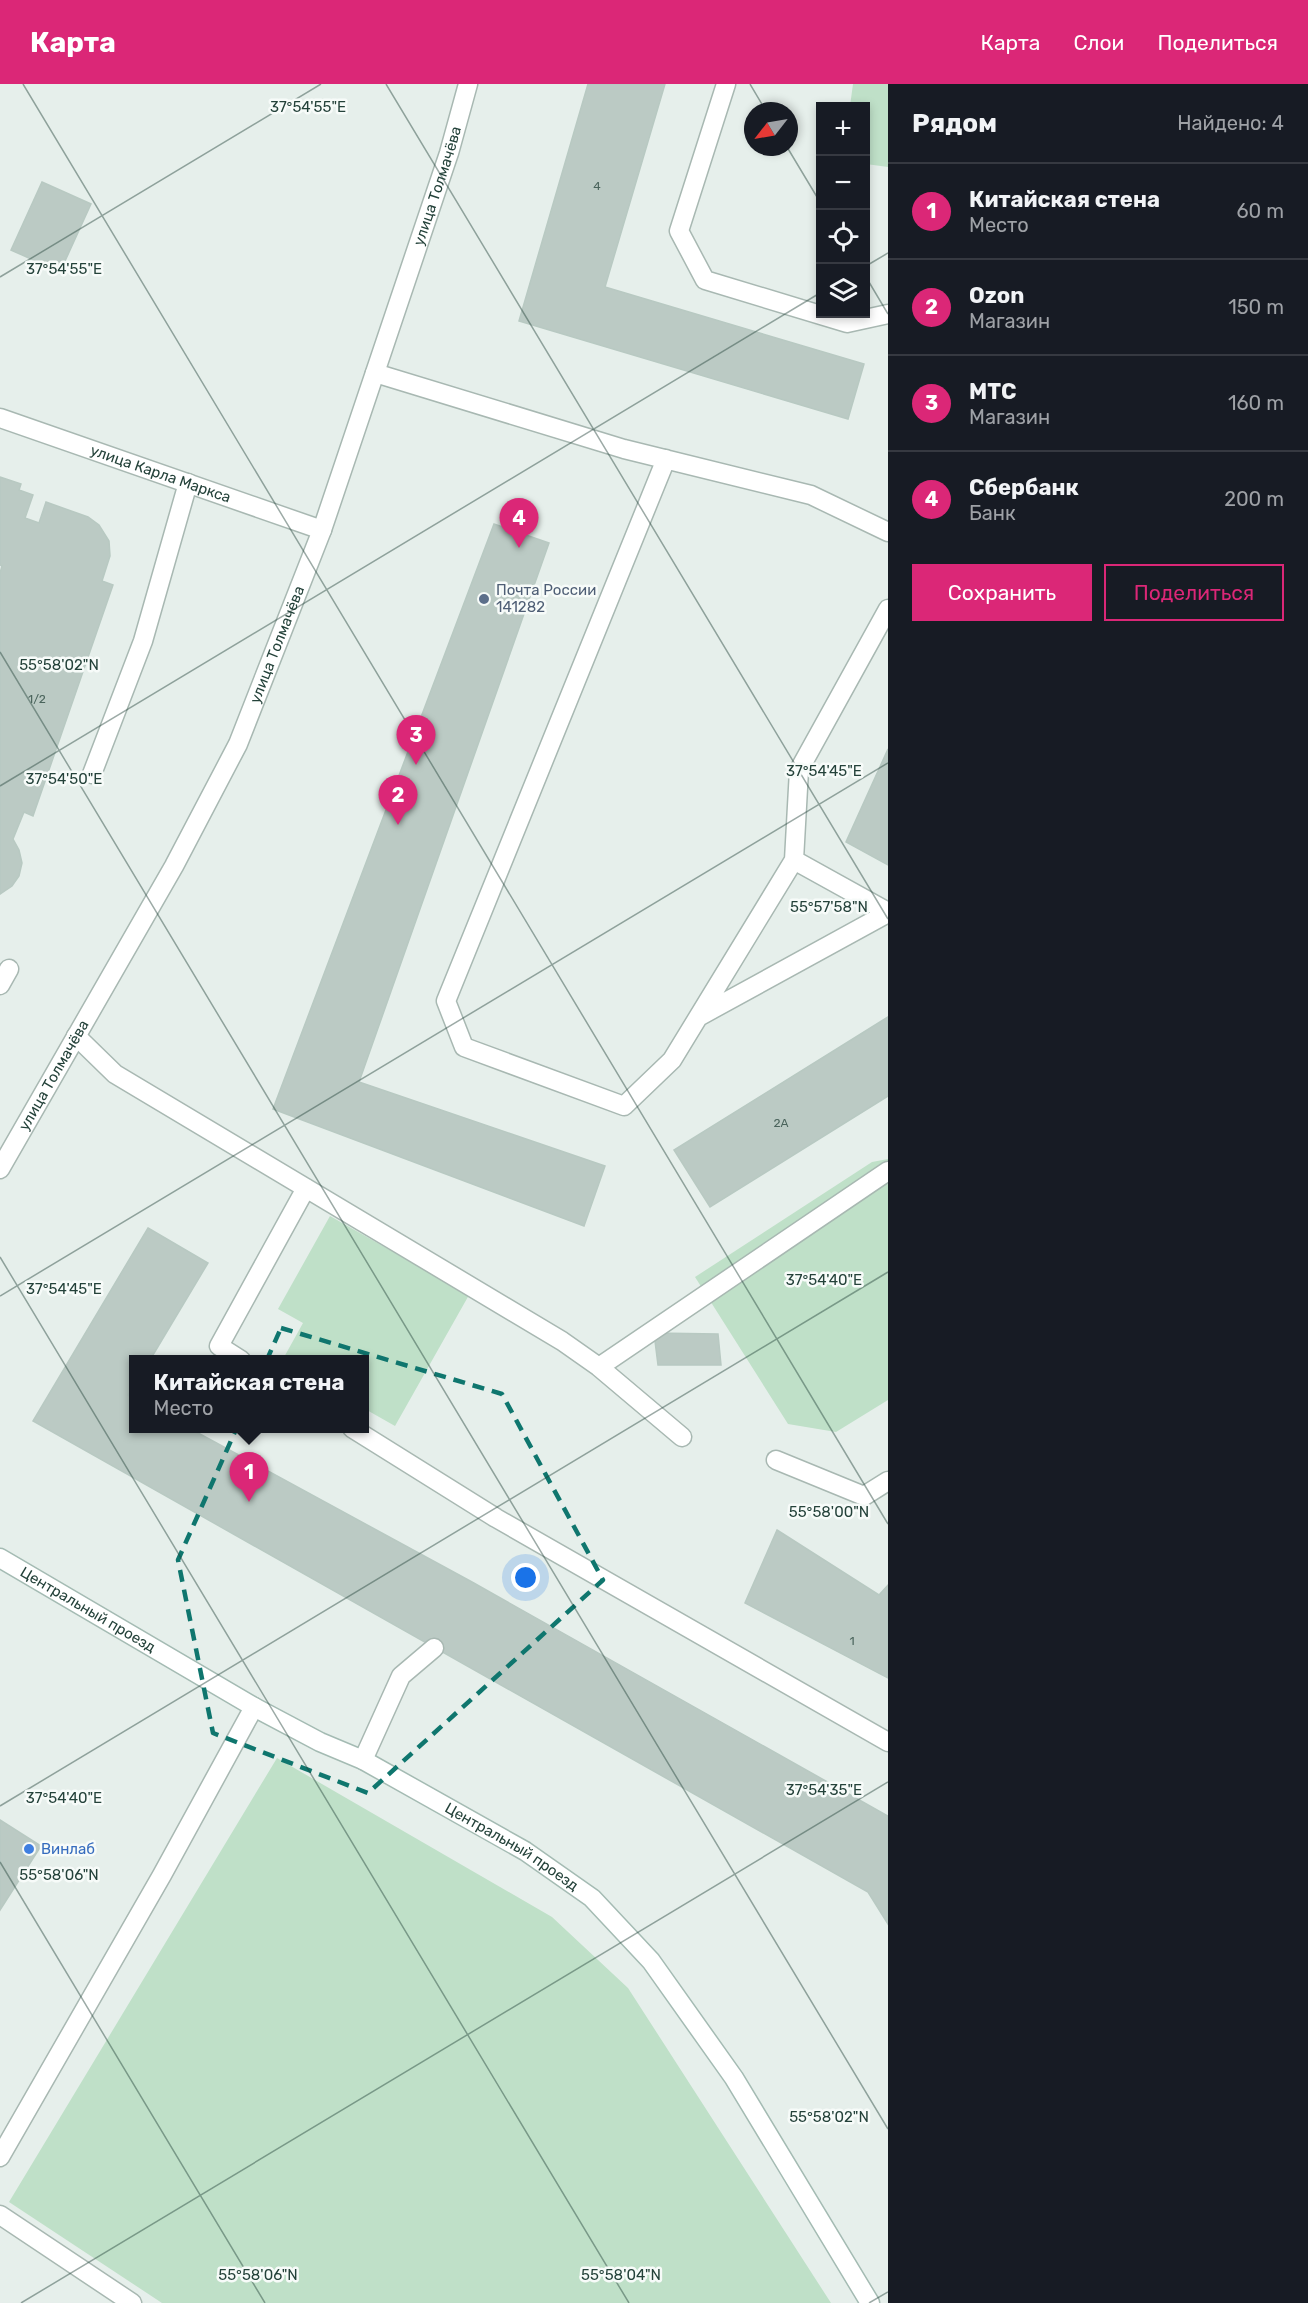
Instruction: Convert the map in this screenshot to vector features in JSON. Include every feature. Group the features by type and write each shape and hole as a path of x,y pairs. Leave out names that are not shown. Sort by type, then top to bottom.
{"street":[{"name":"улица Толмачёва","path":"1,1166 174,866 238,744 321,530 449,153 468,84"},
{"path":"726,84 680,231 705,280 847,323 888,314"},
{"path":"375,373 624,449 811,495 888,532"},
{"name":"улица Карла Маркса","path":"0,418 321,530"},
{"path":"666,459 446,1001 464,1047 624,1106 672,1060 794,860 799,770 888,609"},
{"path":"92,774 143,641 188,483"},
{"path":"794,860 888,913"},
{"path":"699,1017 888,913"},
{"path":"0,985 9,969"},
{"path":"76,1036 115,1074 562,1341 599,1366 682,1437"},
{"path":"599,1366 888,1171"},
{"path":"234,1355 219,1346 306,1188"},
{"path":"360,1433 496,1518 888,1742"},
{"path":"776,1460 864,1496 888,1481"},
{"name":"Центральный проезд","path":"0,1558 254,1707 320,1742 363,1760 525,1851 592,1898 651,1961 734,2078 870,2303"},
{"path":"363,1760 401,1676 434,1648"},
{"path":"0,2157 162,1875 254,1707"},
{"path":"0,2215 132,2303"}],"highlighted area":[{"path":"281,1328 502,1394 603,1580 368,1793 213,1733 178,1560"}],"green space":[{"path":"853,84 888,84 888,167 870,165 870,102 851,102"},
{"path":"888,1159 888,1400 836,1432 788,1424 695,1277 872,1162"},
{"path":"330,1216 469,1295 395,1426 369,1411 369,1355 285,1355 303,1323 278,1309"},
{"path":"277,1758 552,1917 628,1988 831,2303 162,2303 9,2202"}],"building":[{"path":"588,84 665,84 605,287 864,364 848,419 519,321"},
{"path":"42,182 91,204 60,272 11,250"},
{"path":"0,477 21,484 19,490 33,495 25,518 39,523 46,502 88,517 99,525 109,541 110,556 102,581 113,585 33,816 24,812 13,839 22,863 19,876 12,886 0,894 0,573 2,566 0,565"},
{"path":"494,524 549,543 359,1082 605,1166 584,1226 273,1109"},
{"path":"888,749 888,865 846,842"},
{"path":"888,1017 888,1096 710,1207 674,1150"},
{"path":"148,1228 208,1263 153,1355 129,1355 129,1433 198,1433 472,1582 888,1816 888,1924 868,1892 33,1421"},
{"path":"654,1333 718,1334 721,1365 658,1365"},
{"path":"777,1530 879,1595 888,1585 888,1678 745,1603"},
{"path":"0,1820 41,1846 0,1910"}],"place":[{"name":"Сбербанк","path":"519,548"},
{"name":"Почта России 141282","path":"484,599"},
{"name":"МТС","path":"416,765"},
{"name":"Ozon","path":"398,825"},
{"name":"Китайская стена","path":"249,1502"},
{"name":"Винлаб","path":"29,1849"}]}
